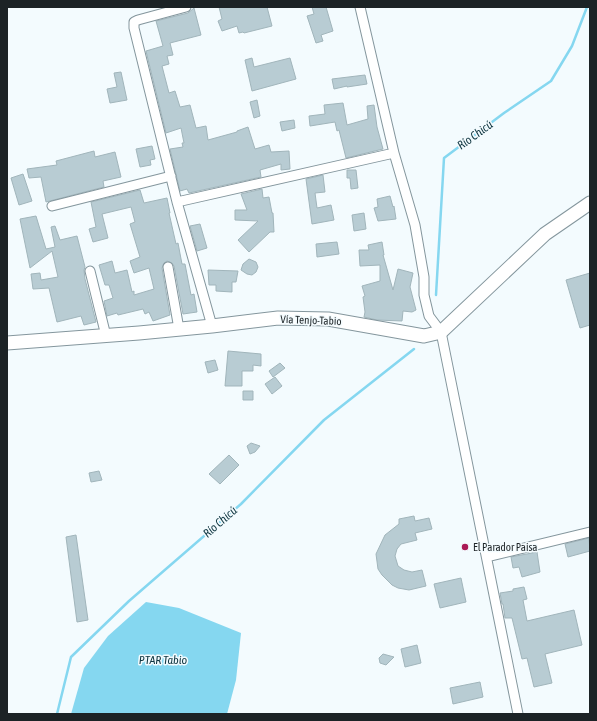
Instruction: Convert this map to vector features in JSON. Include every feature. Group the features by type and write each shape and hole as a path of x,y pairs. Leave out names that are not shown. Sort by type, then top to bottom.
{"main road":[{"path":"441,332 545,234 590,203"},
{"name":"Vía Tenjo-Tabio","path":"7,343 106,336 278,318 311,318 343,321 424,336 441,332"}],"street":[{"path":"186,7 138,20 134,22 134,28 177,202 212,326"},
{"path":"360,7 394,153 415,224 424,277 424,294 429,316 441,332 518,714"},
{"path":"177,202 394,153"},
{"path":"52,206 171,176"},
{"path":"168,267 180,329"},
{"path":"90,271 106,336"},
{"path":"487,557 590,532"}],"water":[{"name":"PTAR Tabio","path":"146,602 179,608 241,633 236,680 227,714 71,714 84,668 108,636"}],"building":[{"path":"219,7 267,7 272,26 244,33 239,33 237,26 222,31 218,21 222,19"},
{"path":"312,7 326,7 333,31 321,35 323,41 316,43 307,16 314,14"},
{"path":"194,8 201,35 170,43 173,55 167,56 169,64 162,66 169,93 175,91 180,107 190,105 196,128 206,126 208,140 237,132 248,127 255,149 269,145 271,152 289,151 290,169 281,170 281,164 260,170 261,177 189,193 187,189 180,191 170,149 183,147 182,143 184,143 181,128 166,133 146,51 163,46 156,21 188,13"},
{"path":"252,58 254,67 290,58 296,79 252,91 245,60"},
{"path":"121,72 127,100 110,103 107,89 117,87 114,73"},
{"path":"365,75 367,84 334,89 332,79"},
{"path":"257,100 260,116 254,118 250,102"},
{"path":"343,103 347,125 368,119 367,106 374,105 377,127 383,149 346,158 339,130 337,131 335,122 310,126 309,116 325,114 324,105"},
{"path":"294,120 295,128 282,131 280,122"},
{"path":"152,146 155,159 150,160 151,165 140,167 136,149"},
{"path":"94,151 95,157 115,152 121,177 103,181 104,187 46,202 41,177 29,178 27,169 57,165 56,161"},
{"path":"347,170 356,170 358,188 351,189 350,178 347,178"},
{"path":"23,174 32,201 19,205 11,178"},
{"path":"323,175 325,192 315,193 317,208 331,205 334,220 312,224 306,179"},
{"path":"262,189 263,198 269,197 273,213 274,232 270,232 249,252 238,240 258,221 235,220 235,210 247,210 241,194"},
{"path":"140,190 144,203 167,198 176,244 178,243 182,264 185,264 191,295 194,294 197,312 183,314 174,266 172,263 167,261 164,263 162,268 170,315 153,321 149,312 145,314 143,309 107,316 104,301 113,298 109,285 105,285 99,265 112,261 115,273 127,270 134,295 154,289 149,268 134,273 130,261 140,257 130,224 135,222 131,207 102,214 108,238 93,242 89,229 96,227 91,202"},
{"path":"390,196 393,207 394,206 396,219 378,221 374,208 378,207 377,199"},
{"path":"364,213 366,229 354,231 352,215"},
{"path":"36,216 46,249 55,247 51,227 55,226 60,240 77,236 85,267 85,279 96,322 84,325 81,316 57,322 49,288 33,289 31,274 40,273 41,280 58,277 52,251 30,268 20,219"},
{"path":"200,224 207,248 197,251 190,226"},
{"path":"337,242 339,254 317,257 316,244"},
{"path":"382,242 383,255 393,290 398,269 413,273 410,287 416,310 412,312 403,311 402,321 377,320 364,317 365,312 363,297 365,296 362,286 380,281 380,265 360,266 359,250 369,250 368,245"},
{"path":"249,259 256,262 258,267 256,272 252,275 241,270 243,264"},
{"path":"208,270 238,271 236,282 232,282 232,292 216,291 216,285 209,285"},
{"path":"590,273 590,325 580,328 566,280"},
{"path":"228,351 261,354 261,366 253,365 253,371 242,371 242,386 225,386"},
{"path":"215,360 218,370 208,373 205,362"},
{"path":"280,363 285,368 273,377 269,371"},
{"path":"275,377 282,386 272,394 265,384"},
{"path":"243,391 253,391 253,400 243,400"},
{"path":"251,443 260,446 255,452 250,454 247,446"},
{"path":"229,455 239,465 220,484 209,474"},
{"path":"99,471 102,480 91,482 89,473"},
{"path":"414,516 415,521 429,518 432,529 415,533 417,540 401,544 397,549 395,556 398,566 404,570 412,572 422,570 426,586 409,590 392,585 382,575 378,569 376,554 385,535 399,524 399,519"},
{"path":"76,535 88,620 77,622 66,537"},
{"path":"589,538 590,551 568,557 565,544"},
{"path":"537,552 540,572 522,577 519,567 513,568 511,557"},
{"path":"461,578 466,602 440,608 434,584"},
{"path":"524,587 527,599 523,600 527,621 574,610 582,645 545,654 552,683 534,687 527,658 522,659 512,618 505,618 500,593 513,591 513,589"},
{"path":"417,645 421,663 405,667 401,649"},
{"path":"383,654 394,657 386,665 380,663 379,658"},
{"path":"480,682 483,697 453,704 450,688"}],"waterway":[{"name":"Río Chicú","path":"436,295 444,158 504,113 551,81 572,46 587,7"},
{"name":"Río Chicú","path":"57,714 71,657 129,601 241,504 324,420 414,349"}],"place":[{"name":"El Parador Paisa","path":"465,547"}]}
